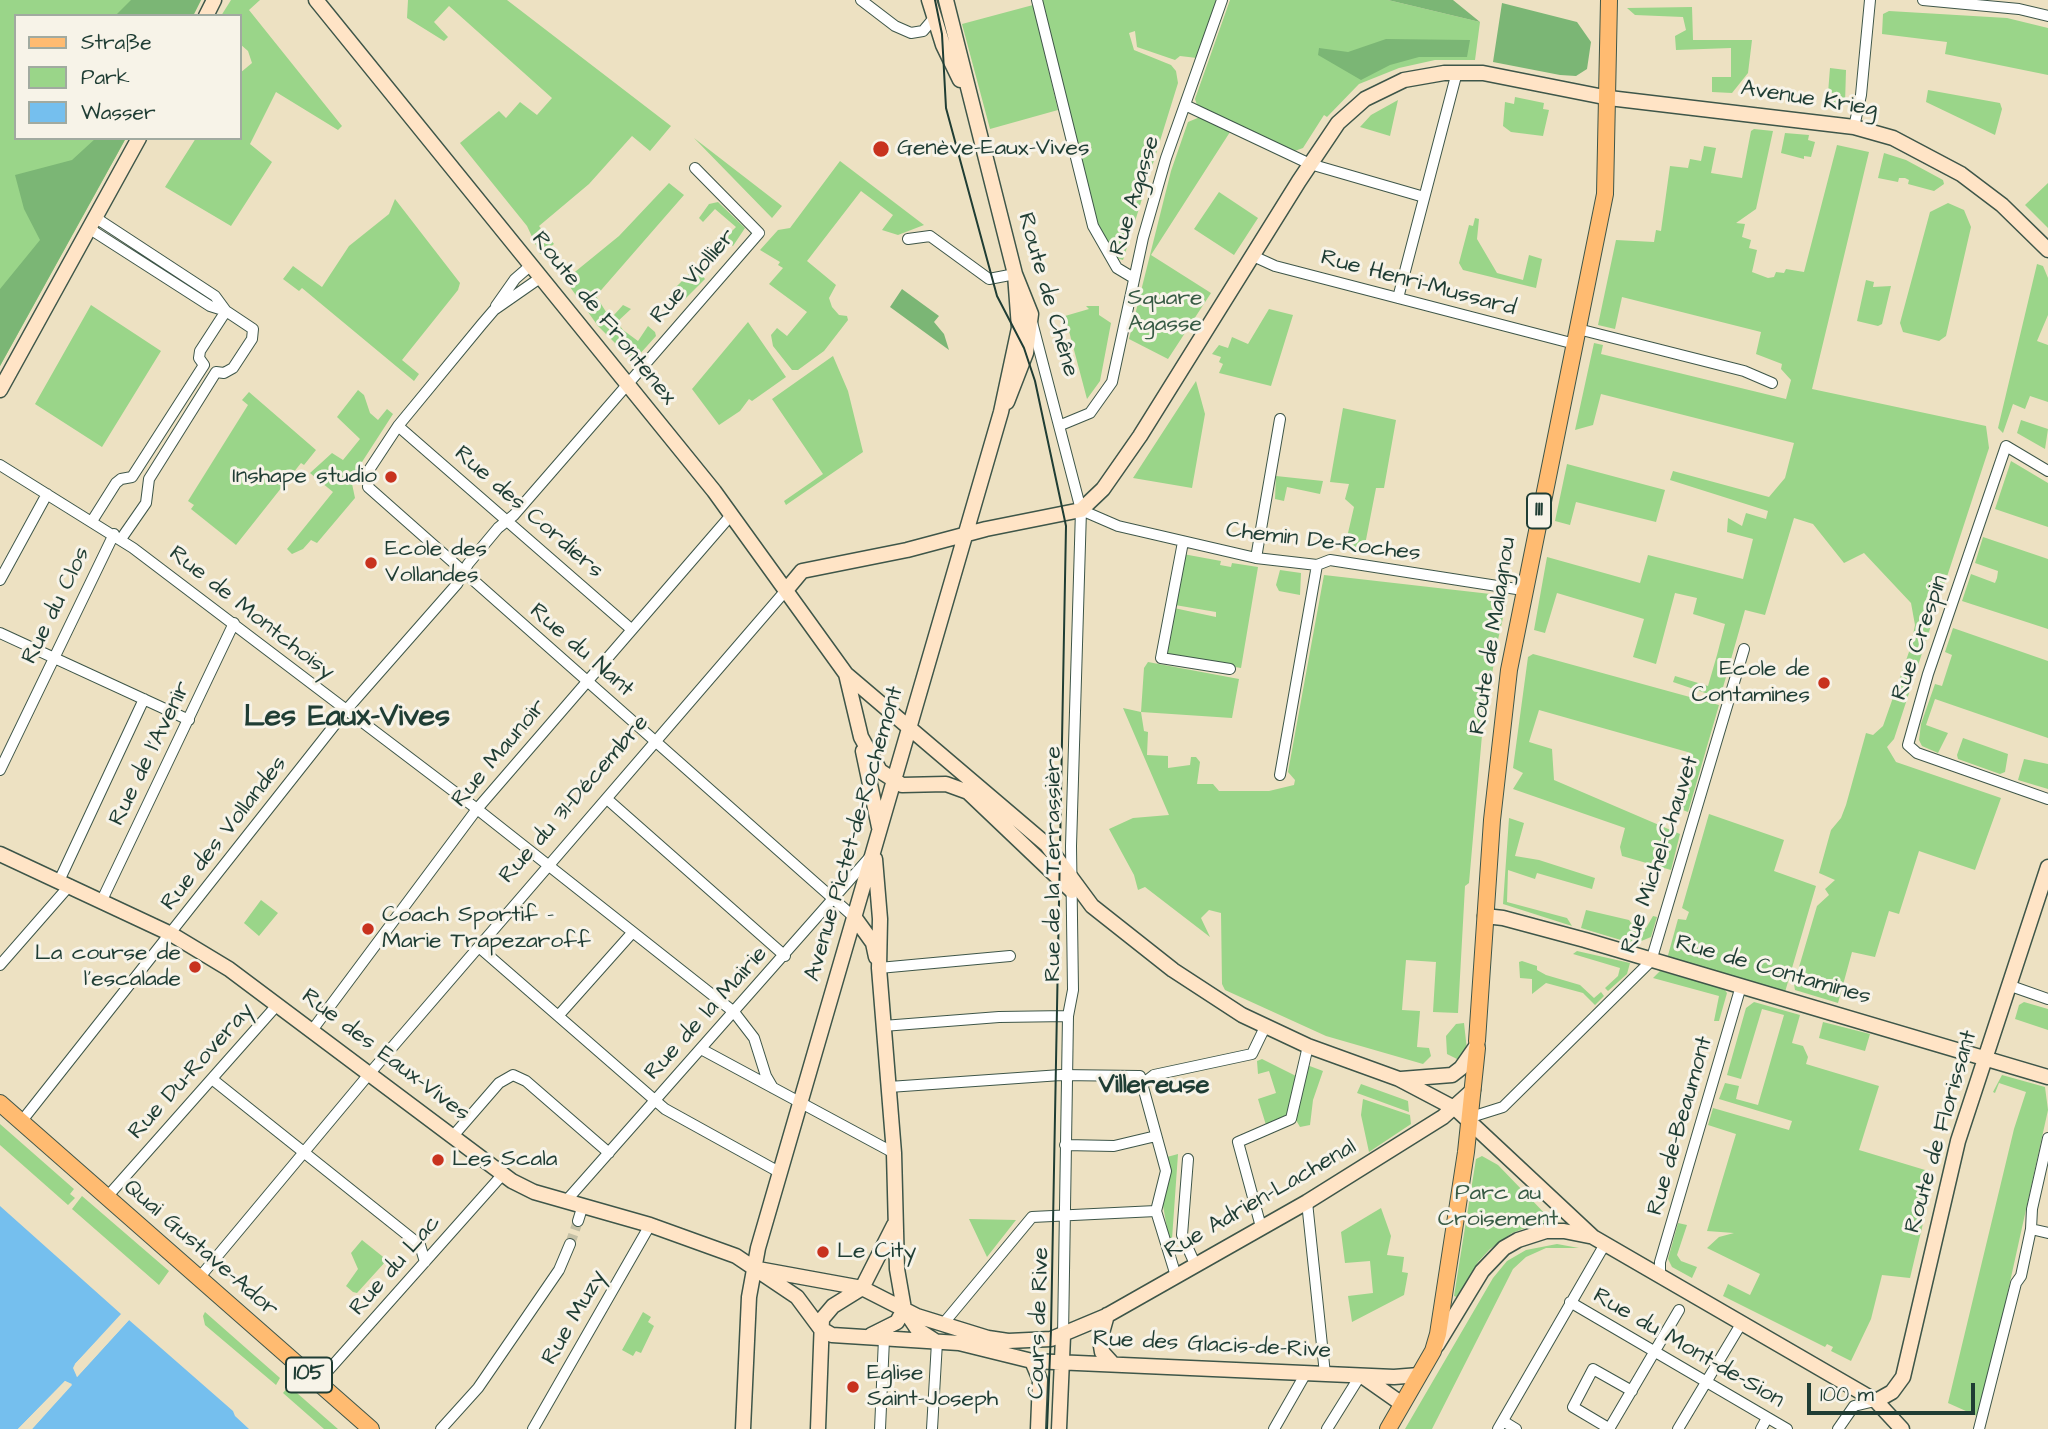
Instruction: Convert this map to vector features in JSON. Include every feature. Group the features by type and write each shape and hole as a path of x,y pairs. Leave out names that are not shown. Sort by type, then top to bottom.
{"main road":[{"name":"Route de Frontenex","path":"316,0 732,514 846,674"},
{"name":"Route de Chêne","path":"929,0 943,45 967,93"},
{"name":"Route de Chêne","path":"946,0 967,93 1015,274 1031,314"},
{"name":"Route de Malagnou","path":"1468,1118 1477,1044 1499,745 1523,590 1605,194 1609,0"},
{"name":"Avenue Krieg","path":"1081,510 1103,489 1140,436 1338,123 1377,90 1415,77 1457,72 1483,73 1609,98 1854,127 1914,147 1961,174 2002,205 2048,250"},
{"path":"0,390 138,140"},
{"name":"Avenue Pictet-de-Rochemont","path":"743,1429 753,1268 1001,412 1019,331 1015,274"},
{"name":"Avenue Pictet-de-Rochemont","path":"1001,412 1014,388 1026,353 1031,314"},
{"name":"Rue du 31-Décembre","path":"787,589 802,572 1081,510"},
{"path":"846,674 1047,845 1073,885"},
{"path":"846,674 879,835"},
{"path":"861,737 873,764 894,782 911,786 953,785 968,792 1073,885 1092,906 1173,970 1265,1027 1308,1046 1399,1079 1455,1108 1599,1241 1876,1401 1902,1429"},
{"path":"928,786 947,777 951,764"},
{"path":"951,764 968,792"},
{"path":"875,851 881,928 879,968 894,1153 896,1256 904,1309 918,1330 937,1342"},
{"name":"Rue des Eaux-Vives","path":"0,854 171,934 313,1029 523,1188 650,1226 736,1256 753,1268"},
{"name":"Route de Florissant","path":"1876,1401 1892,1392 1904,1376 1958,1141 2008,985 2042,905 2048,867"},
{"name":"Rue de Contamines","path":"1485,916 1503,918 1741,986 2048,1077"},
{"path":"855,918 873,943 879,968"},
{"path":"1399,1079 1452,1074 1461,1069 1477,1044"},
{"name":"Rue Adrien-Lachenal","path":"753,1268 862,1288 904,1309 943,1324 998,1340 1038,1342 1063,1336 1107,1315 1307,1202 1455,1108 1473,1090"},
{"name":"Quai Gustave-Ador","path":"0,1103 371,1429"},
{"name":"111","path":"1388,1429 1433,1351 1440,1325 1468,1118"},
{"path":"818,1429 820,1349 826,1331 822,1319 833,1306 862,1288 897,1218"},
{"path":"1433,1351 1482,1272 1504,1248 1518,1240 1546,1231 1565,1231 1599,1241"},
{"path":"753,1268 797,1297 826,1331"},
{"path":"877,1337 897,1322 904,1309"},
{"path":"1107,1315 1100,1340 1102,1352 1112,1363"},
{"name":"Rue des Glacis-de-Rive","path":"826,1331 959,1343 1032,1361 1360,1376 1419,1375"},
{"name":"Cours de Rive","path":"1059,1429 1063,1336"},
{"name":"Cours de Rive","path":"1032,1361 1040,1380 1038,1429"},
{"name":"Rue des Glacis-de-Rive","path":"1360,1376 1402,1404"}],"street":[{"path":"861,0 895,26 911,33 923,31 933,18"},
{"path":"1037,0 1093,226 1117,268 1132,277"},
{"name":"Rue Agasse","path":"1061,425 1090,413 1112,382 1132,277 1166,158 1223,0"},
{"path":"1854,127 1861,95 1870,0"},
{"path":"1923,0 2019,9 2048,16"},
{"path":"1398,298 1457,72"},
{"path":"1185,105 1310,164 1424,197"},
{"name":"Rue Viollier","path":"626,384 758,233 695,168"},
{"path":"93,224 210,306 226,311 253,328 252,339 233,368 223,373 204,365 199,358 200,351 226,311"},
{"path":"908,239 930,236 989,278 1015,274"},
{"name":"Rue Henri-Mussard","path":"1253,256 1275,266 1398,298 1744,371 1772,383"},
{"path":"398,426 494,310 515,279 530,266"},
{"path":"494,310 540,278"},
{"name":"Route de Chêne","path":"1031,314 1081,510"},
{"path":"132,477 204,365"},
{"name":"Rue du Clos","path":"0,771 4,751 117,536 146,503 149,478 216,372"},
{"name":"Rue des Vollandes","path":"21,1122 348,708 626,384"},
{"path":"1256,558 1280,419"},
{"name":"Rue des Cordiers","path":"398,426 631,629"},
{"name":"Rue du Nant","path":"398,426 369,470 368,487 855,918"},
{"name":"Rue Crespin","path":"2048,471 2006,446 1928,674 1908,745 1917,753 2048,799"},
{"name":"Rue de Montchoisy","path":"0,465 117,536 334,702 348,708 734,1012 754,1038 765,1076 773,1088"},
{"path":"92,521 121,479 132,477 148,488"},
{"path":"0,580 47,494"},
{"name":"Chemin De-Roches","path":"1081,510 1118,526 1256,558 1317,565 1330,560 1523,590"},
{"name":"Rue de la Terrassière","path":"1065,1217 1068,1016 1073,990 1081,510"},
{"name":"Rue Maunoir","path":"313,1029 477,809 732,514"},
{"path":"1183,542 1161,657 1230,669"},
{"path":"1280,775 1317,565"},
{"name":"Rue du 31-Décembre","path":"199,1278 370,1073 787,589"},
{"name":"Rue de l'Avenir","path":"102,900 234,624"},
{"path":"0,633 189,720"},
{"name":"Rue Michel-Chauvet","path":"1468,1118 1503,1107 1651,961 1744,649"},
{"path":"0,965 64,883 144,699"},
{"path":"607,799 785,956"},
{"name":"Rue de la Mairie","path":"566,1201 875,851"},
{"path":"559,1015 632,933"},
{"path":"480,948 655,1101 779,1172"},
{"path":"879,968 1010,956"},
{"path":"2008,985 2048,999"},
{"name":"Rue de-Beaumont","path":"1660,1276 1660,1262 1741,986"},
{"name":"Rue Du-Roveray","path":"107,1197 278,1004"},
{"path":"883,1026 999,1017 1068,1016"},
{"path":"889,1087 1067,1075 1139,1076 1145,1082 1154,1075 1252,1055 1265,1027"},
{"path":"1261,1227 1238,1142 1291,1119 1308,1046"},
{"path":"701,1049 894,1153"},
{"path":"453,1136 499,1083 513,1075 526,1081 609,1153"},
{"path":"1139,1076 1166,1171 1156,1211 1176,1276"},
{"path":"212,1079 420,1245 425,1262"},
{"path":"1065,1145 1114,1146 1156,1136"},
{"path":"1979,1429 2031,1229 2032,1209 2048,1138"},
{"path":"1188,1159 1182,1235 1195,1265"},
{"name":"Rue du Lac","path":"318,1382 503,1174"},
{"path":"1307,1202 1325,1374"},
{"path":"578,1221 583,1205"},
{"path":"943,1324 1032,1217 1156,1211"},
{"name":"Cours de Rive","path":"1063,1336 1065,1217"},
{"name":"Rue Muzy","path":"533,1429 650,1226"},
{"path":"2031,1229 2048,1233"},
{"path":"1516,1429 1501,1425 1570,1302 1599,1241"},
{"path":"441,1429 478,1388 559,1270 570,1244"},
{"name":"Rue du Mont-de-Sion","path":"1570,1302 1787,1429"},
{"path":"1632,1391 1593,1369 1573,1407 1610,1429 1679,1310"},
{"path":"1678,1429 1741,1324"},
{"path":"877,1337 880,1429"},
{"path":"932,1429 937,1342"},
{"path":"1274,1429 1306,1373"},
{"path":"1327,1429 1360,1376"},
{"path":"1838,1429 1854,1406 1876,1401"},
{"path":"1760,1429 1767,1418"}],"green space":[{"path":"0,0 201,0 194,14 14,14 14,140 125,140 0,366"},
{"path":"131,0 201,0 194,14 117,14"},
{"path":"231,0 260,0 249,10 342,126 338,130 276,92 250,144 272,162 231,226 165,187 195,140 242,140 242,71 252,63 248,51 242,46 242,14 222,14"},
{"path":"408,0 507,0 671,126 650,151 632,136 589,184 539,226 554,244 540,254 527,226 460,143 499,111 506,118 520,102 537,115 552,98 449,6 434,22 448,37 444,41 407,18"},
{"path":"1040,0 1216,0 1197,58 1180,56 1175,60 1137,47 1135,31 1129,33 1134,50 1171,65 1176,71 1178,83 1123,260 1114,257 1094,221"},
{"path":"1230,0 1388,0 1480,22 1475,60 1435,60 1399,68 1359,84 1327,117 1324,115 1303,148 1292,152 1197,105 1195,99"},
{"path":"1388,0 1453,0 1480,22"},
{"path":"1502,3 1577,22 1591,42 1587,69 1576,76 1560,75 1493,62"},
{"path":"1033,5 1058,110 990,129 962,24"},
{"path":"1692,7 1693,40 1752,40 1748,73 1732,93 1712,92 1712,77 1731,77 1731,48 1676,50 1675,36 1686,30 1683,17 1635,15 1627,8"},
{"path":"1889,11 2007,18 2048,28 2048,75 1945,54 1947,42 1882,34 1883,14"},
{"path":"1386,39 1470,40 1467,57 1419,57 1390,65 1361,80 1318,55 1319,48 1348,52"},
{"path":"1830,68 1846,70 1845,104 1841,107 1827,106"},
{"path":"1928,90 2000,103 2002,109 1995,135 1926,102"},
{"path":"1515,97 1544,103 1543,109 1549,110 1543,136 1511,132 1503,126 1505,102 1514,104"},
{"path":"1398,100 1390,136 1360,127 1371,115"},
{"name":"Square Agasse","path":"1200,117 1230,132 1151,255 1211,293 1168,359 1129,339 1171,171 1188,122"},
{"path":"1751,131 1773,131 1756,209 1736,223 1745,224 1742,237 1751,240 1749,248 1757,250 1752,272 1768,278 1774,277 1776,272 1784,273 1786,269 1804,272 1837,145 1869,152 1812,389 1986,426 1989,448 1894,739 1887,747 1896,762 2001,798 1975,870 1919,851 1899,914 1889,911 1875,957 1852,952 1838,1003 1795,990 1794,984 1817,906 1829,895 1825,889 1835,880 1819,873 1831,830 1841,818 1846,805 1866,733 1873,735 1883,726 1910,649 1915,625 1911,603 1864,553 1844,563 1813,524 1794,518 1765,615 1745,610 1720,698 1673,682 1675,676 1708,686 1717,655 1725,624 1693,614 1697,598 1675,593 1656,664 1633,657 1644,619 1557,593 1545,633 1534,630 1547,557 1640,583 1648,555 1743,579 1753,539 1727,532 1728,518 1742,526 1746,513 1766,519 1768,511 1670,480 1673,471 1769,497 1785,478 1794,443 1601,394 1593,425 1575,430 1594,343 1603,345 1601,354 1786,399 1791,380 1781,369 1782,364 1756,354 1761,332 1622,297 1615,329 1598,325 1616,240 1654,242 1656,230 1661,231 1670,166 1688,168 1690,159 1701,161 1704,146 1716,148 1711,173 1742,178"},
{"path":"1785,133 1809,135 1808,140 1815,142 1811,157 1804,156 1804,159 1781,153"},
{"path":"694,138 782,206 772,218"},
{"path":"94,140 125,140 0,366 0,289 40,240 24,209 15,175 72,160"},
{"path":"1884,153 1906,160 1943,180 1944,184 1934,191 1908,184 1909,180 1905,178 1899,178 1898,182 1878,178"},
{"path":"840,161 924,225 898,235 882,230 893,215 861,191 807,261 836,285 829,298 832,307 839,315 847,316 848,320 824,351 798,370 792,370 773,346 771,335 777,328 787,336 807,312 769,284 783,268 778,265 780,262 760,250 778,230 790,228"},
{"path":"669,183 684,195 596,296 608,315 602,322 605,325 623,305 631,309 617,322 623,330 638,341 648,326 655,332 656,336 638,356 631,359 598,326 565,280 619,236"},
{"path":"2048,183 2048,228 2025,205"},
{"path":"1219,192 1258,218 1234,255 1194,229"},
{"path":"395,199 460,283 458,290 402,360 419,374 414,381 302,288 299,291 283,279 293,266 322,287 349,246 389,214"},
{"path":"718,202 745,228 733,246 723,240 736,227 715,209 703,222 699,218 709,204"},
{"path":"1948,203 1964,210 1971,227 1946,336 1939,341 1903,332 1900,323 1930,212"},
{"path":"1475,218 1479,219 1477,239 1497,273 1523,280 1529,255 1542,259 1536,288 1463,270 1459,263 1469,225 1473,226"},
{"path":"2037,264 2043,266 2048,278 2048,315 2037,341 2048,345 2048,402 2030,396 2025,409 2013,404 2003,433 1998,428"},
{"path":"696,267 705,279 681,303 672,294 674,289"},
{"path":"1866,280 1874,282 1873,287 1891,286 1882,324 1878,326 1857,321"},
{"path":"902,289 939,316 934,322 944,334 949,350 890,307"},
{"path":"91,305 161,351 102,447 35,404"},
{"path":"1086,306 1099,306 1099,315 1111,323 1100,381 1087,399 1065,316 1089,309"},
{"path":"1269,309 1293,315 1271,386 1219,373 1223,364 1219,362 1221,357 1212,354 1219,345 1228,348 1232,337 1248,344"},
{"path":"748,322 786,377 752,401 749,399 740,411 719,425 692,389"},
{"path":"833,356 848,391 863,452 786,505 784,501 823,474 772,399"},
{"path":"1196,381 1205,414 1192,488 1133,478"},
{"path":"358,390 364,395 370,413 378,420 387,409 393,414 351,479 355,498 317,543 311,540 303,549 292,554 287,549 333,492 310,473 332,453 343,460 360,439 337,417"},
{"path":"249,392 316,450 304,465 301,463 236,545 191,509 194,505 188,501 248,405 242,400"},
{"path":"1343,408 1396,420 1384,488 1376,488 1364,550 1345,546 1354,507 1345,499 1349,484 1330,482"},
{"path":"2021,420 2048,429 2045,449 2017,433"},
{"path":"2011,461 2048,483 2048,527 1995,509"},
{"path":"1567,464 1665,490 1656,522 1576,502 1570,525 1555,521"},
{"path":"1276,476 1323,481 1320,494 1287,487 1284,501 1275,499"},
{"path":"1983,537 2048,559 2048,629 1962,601 1971,574 1995,583 1997,578 1998,571 1975,563"},
{"path":"1183,554 1221,561 1220,565 1231,567 1232,563 1258,567 1241,668 1170,656 1166,651 1174,608 1216,617 1216,612 1175,605"},
{"path":"1280,570 1301,573 1300,595 1279,591 1276,585"},
{"path":"1324,575 1508,596 1482,735 1469,883 1465,886 1458,1013 1433,1012 1436,962 1406,960 1402,1010 1420,1011 1417,1047 1429,1048 1431,1056 1423,1064 1326,1036 1225,990 1222,984 1221,913 1209,910 1201,918 1210,937 1145,887 1138,890 1134,875 1109,829 1133,818 1169,815 1123,708 1141,712 1144,731 1148,732 1147,755 1168,756 1168,768 1190,765 1191,757 1196,757 1200,762 1197,784 1213,784 1219,791 1269,791 1294,785 1295,780 1288,772"},
{"path":"1953,628 2048,661 2048,738 1935,699 1926,725 1948,733 1938,753 1922,746 1919,740 1921,724 1935,684 1942,686 1952,655 1945,652"},
{"path":"1533,654 1719,705 1688,812 1680,809 1691,753 1539,710 1529,742 1552,749 1554,780 1680,834 1671,870 1622,856 1620,847 1625,828 1513,789 1523,773 1513,768 1528,657"},
{"path":"1148,662 1239,679 1232,718 1141,712 1144,668"},
{"path":"1963,738 2008,754 2005,772 2000,774 1958,759"},
{"path":"2024,759 2048,764 2048,789 2018,780"},
{"path":"1709,814 1784,840 1774,871 1816,886 1785,992 1667,959 1678,919 1686,920 1689,912 1682,908"},
{"path":"1509,818 1524,823 1515,856 1539,860 1595,878 1592,889 1537,873 1535,879 1508,870 1507,902 1567,918 1572,926 1503,904"},
{"path":"261,900 278,913 259,936 244,923"},
{"path":"1586,910 1629,920 1632,924 1646,928 1653,916 1657,917 1651,937 1634,944 1581,928"},
{"path":"1577,951 1630,963 1627,974 1608,991 1605,988 1618,976 1620,968 1573,954"},
{"path":"1519,962 1537,966 1537,970 1546,975 1580,985 1594,998 1601,992 1604,996 1595,1005 1583,993 1546,983 1532,994 1532,979 1520,978"},
{"path":"1660,971 1724,989 1727,993 1719,1021 1714,1021 1719,996 1653,978"},
{"path":"1754,1002 1800,1015 1792,1043 1803,1046 1808,1057 1806,1064 1879,1086 1859,1150 1935,1173 1910,1278 1882,1275 1871,1319 1851,1361 1831,1351 1833,1347 1827,1344 1825,1347 1723,1296 1728,1284 1750,1295 1760,1274 1707,1248 1719,1237 1734,1233 1707,1231 1736,1134 1708,1125 1713,1108 1789,1130 1792,1121 1719,1099 1725,1083 1739,1086 1736,1099 1758,1105 1784,1015 1762,1009 1741,1079 1727,1075 1746,1008"},
{"path":"2024,1002 2048,1009 2048,1030 2015,1019 2019,1005"},
{"path":"1823,1022 1870,1034 1865,1051 1819,1038"},
{"path":"1464,1023 1467,1050 1459,1060 1447,1054 1446,1036 1456,1024"},
{"path":"1262,1059 1296,1076 1288,1114 1266,1125 1258,1099 1276,1093 1269,1071 1258,1074 1257,1061"},
{"path":"1307,1065 1323,1071 1313,1100 1310,1125 1300,1127 1296,1120"},
{"path":"2002,1075 2045,1087 2048,1110 1987,1386 1977,1416 1948,1403 2014,1129 2026,1092 1999,1083 1995,1093 1993,1092"},
{"path":"1361,1084 1408,1101 1409,1112 1357,1093"},
{"path":"1363,1099 1410,1115 1411,1124 1369,1152 1361,1115"},
{"path":"0,1124 74,1189 70,1194 75,1198 68,1205 0,1145"},
{"path":"1178,1154 1172,1239 1169,1239 1162,1200 1167,1157"},
{"name":"Parc au Croisement","path":"1482,1156 1498,1165 1553,1222 1539,1223 1512,1233 1490,1249 1478,1262 1457,1297 1454,1296 1476,1159"},
{"path":"82,1196 169,1271 159,1285 72,1209"},
{"path":"1381,1208 1391,1236 1387,1255 1404,1257 1402,1272 1408,1273 1404,1295 1352,1322 1348,1296 1373,1293 1370,1261 1345,1263 1341,1232"},
{"path":"969,1219 1016,1220 987,1257"},
{"path":"1678,1223 1687,1225 1677,1255 1681,1261 1697,1267 1692,1278 1672,1267 1668,1259"},
{"path":"362,1240 387,1260 357,1293 346,1286 358,1269 351,1253"},
{"path":"1557,1244 1579,1248 1546,1248 1526,1257 1513,1269 1432,1429 1405,1429 1493,1278 1507,1261 1526,1250"},
{"path":"205,1312 280,1378 276,1385 205,1325"},
{"path":"643,1312 651,1317 648,1322 654,1326 641,1353 636,1351 633,1356 622,1350"},
{"path":"289,1386 338,1429 324,1429 283,1393"}],"water":[{"path":"0,1206 121,1314 75,1364 77,1377 129,1320 233,1411 249,1429 32,1429 72,1385 65,1381 18,1429 0,1429"}],"pier":[{"path":"126,1318 129,1320 77,1377 73,1368 75,1364 116,1321 120,1322 78,1366 78,1371"},
{"path":"65,1381 72,1384 32,1429 27,1429 66,1384 24,1429 18,1429"}],"tunnel":[{"path":"570,1244 578,1221"}],"tram line":[{"path":"935,0 942,34 946,108 997,296 1024,348 1035,381 1066,526 1047,1429"}],"place":[{"name":"Genève-Eaux-Vives","path":"881,149"},
{"name":"Inshape studio","path":"391,477"},
{"name":"Ecole des Vollandes","path":"371,563"},
{"name":"Ecole de Contamines","path":"1824,683"},
{"name":"Coach Sportif - Marie Trapezaroff","path":"368,929"},
{"name":"La course de l'escalade","path":"195,967"},
{"name":"Les Scala","path":"438,1160"},
{"name":"Le City","path":"823,1252"},
{"name":"Eglise Saint-Joseph","path":"853,1387"}],"district":[{"name":"Les Eaux-Vives","path":"347,719"},
{"name":"Villereuse","path":"1154,1087"}]}
